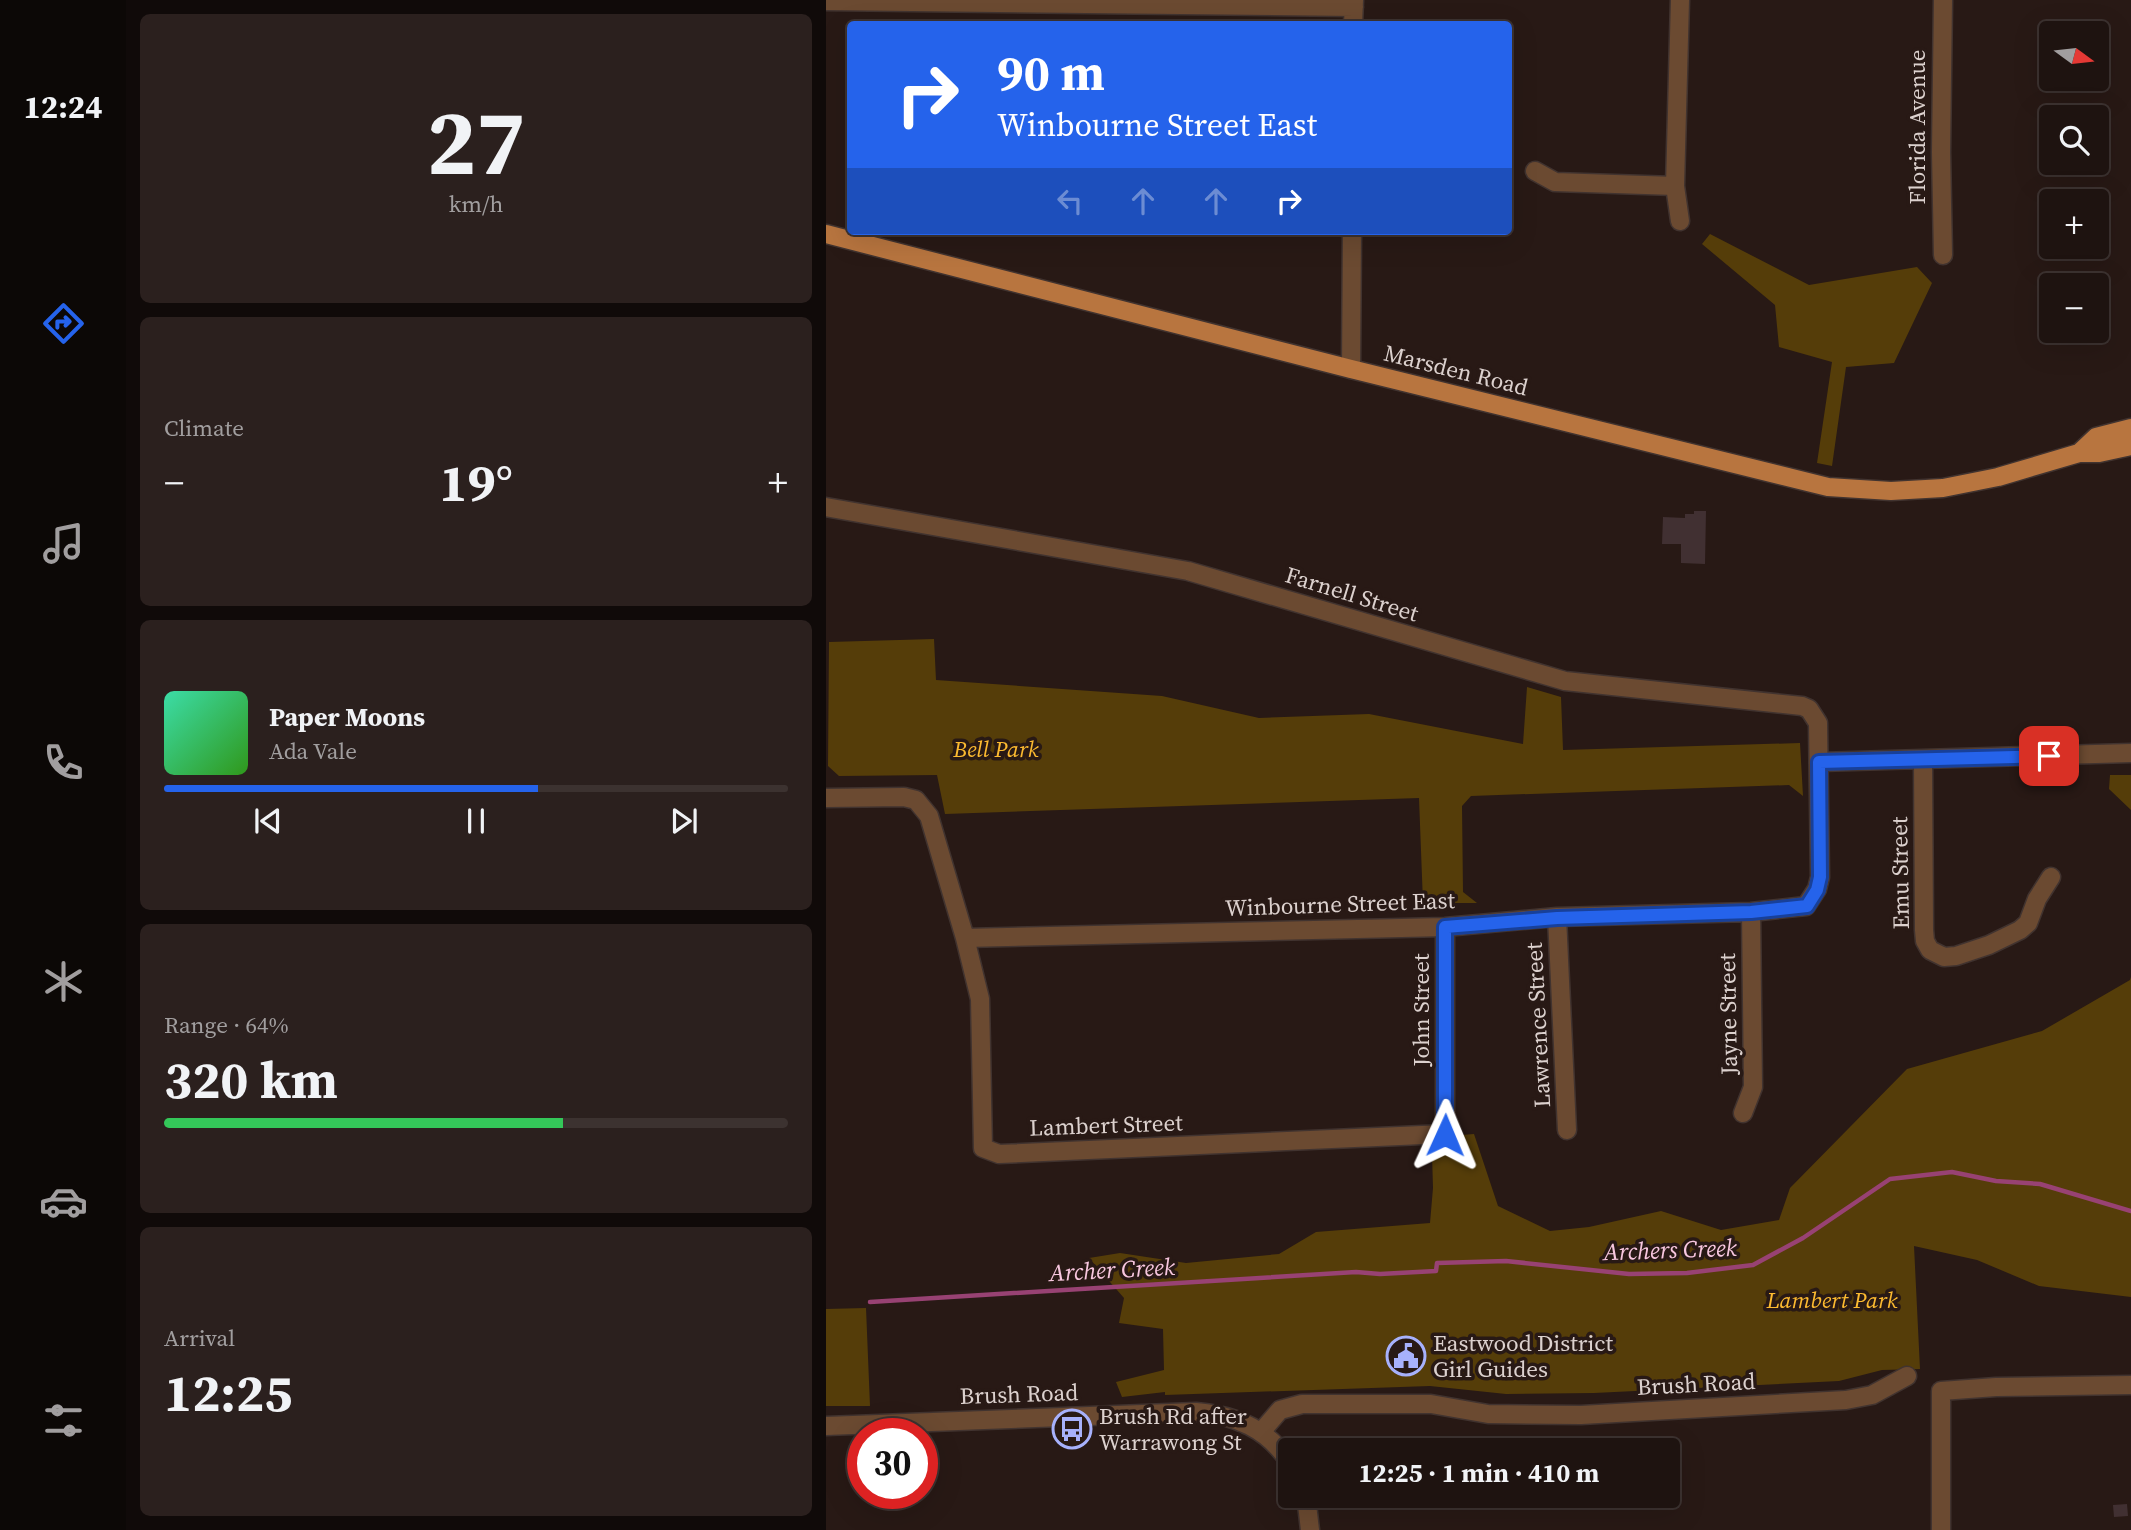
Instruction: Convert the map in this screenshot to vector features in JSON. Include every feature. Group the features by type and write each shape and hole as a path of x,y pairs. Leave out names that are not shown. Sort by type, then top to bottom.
{"main road":[{"name":"Marsden Road","path":"826,234 1351,369 1828,487 1891,491 1944,488 1998,477 2079,453 2099,453 2131,446"},
{"name":"Marsden Road","path":"2079,453 2096,437 2131,428"}],"street":[{"path":"1680,0 1675,186 1680,221"},
{"name":"Florida Avenue","path":"1943,0 1943,255"},
{"path":"826,1 1354,10"},
{"path":"1535,171 1555,182 1675,186"},
{"path":"1351,369 1352,235"},
{"name":"Farnell Street","path":"826,507 1188,571 1565,681 1802,706 1808,709 1818,723 1819,762"},
{"path":"1819,762 2131,753"},
{"name":"Emu Street","path":"1923,761 1924,930 1925,941 1930,950 1944,957 1956,956 1989,945 2020,930 2028,923 2037,899 2051,877"},
{"name":"Winbourne Street East","path":"965,938 1445,927 1557,918 1751,912 1807,906 1817,890 1820,877 1819,762"},
{"path":"826,798 904,797 916,800 923,807 929,816 965,938"},
{"name":"Jayne Street","path":"1743,1113 1753,1087 1751,912"},
{"name":"Lawrence Street","path":"1557,918 1567,1130"},
{"name":"John Street","path":"1445,927 1445,1135"},
{"name":"Lambert Street","path":"965,938 980,999 983,1148 999,1154 1445,1135"},
{"name":"Brush Road","path":"826,1426 1196,1412 1231,1418 1262,1431 1280,1410 1302,1404 1431,1405 1488,1414 1581,1415 1846,1400 1872,1395 1907,1376"},
{"path":"1941,1530 1941,1391 1996,1387 2131,1385"},
{"path":"1262,1431 1278,1446"},
{"path":"1307,1508 1310,1530"}],"green space":[{"path":"1710,234 1809,285 1917,267 1932,283 1894,363 1846,367 1832,466 1817,463 1832,362 1779,347 1775,305 1702,244"},
{"name":"Bell Park","path":"934,639 936,680 1162,696 1259,718 1369,714 1523,744 1527,687 1561,697 1563,750 1800,743 1803,796 1789,785 1471,796 1462,806 1463,892 1477,903 1423,903 1419,798 945,814 937,775 839,776 828,766 829,642"},
{"path":"2110,775 2131,775 2131,810 2109,789"},
{"name":"Lambert Park","path":"2131,977 2131,1297 2039,1286 1977,1260 1914,1246 1920,1369 1882,1370 1839,1381 1594,1393 1506,1394 1430,1386 1165,1395 1165,1392 1122,1397 1116,1382 1164,1370 1163,1329 1119,1323 1124,1298 1089,1258 1120,1253 1186,1263 1279,1254 1316,1232 1430,1223 1432,1154 1435,1154 1436,1137 1474,1134 1498,1206 1550,1231 1589,1227 1661,1211 1721,1230 1779,1220 1790,1188 1907,1069 2042,1031"},
{"path":"866,1308 870,1406 826,1406 826,1309"}],"building":[{"path":"1694,511 1706,511 1705,564 1681,563 1681,544 1662,544 1663,517 1685,518 1685,514 1694,514"},
{"name":"Eastwood District Girl Guides","path":"1420,1342 1421,1367 1390,1367 1391,1344"},
{"path":"2127,1504 2128,1516 2114,1517 2113,1505"}],"waterway":[{"name":"Archers Creek","path":"870,1302 1356,1272 1380,1274 1436,1271 1437,1263 1506,1261 1629,1274 1687,1273 1753,1265 1803,1238 1890,1179 1952,1172 1996,1181 2040,1184 2131,1211"}],"place":[{"name":"Eastwood District Girl Guides","path":"1406,1356"},
{"name":"Brush Rd after Warrawong St","path":"1072,1429"}],"route":[{"path":"1445,1135 1445,927 1557,918 1751,912 1807,906 1813,899 1820,877 1819,762 2049,756"}],"water label":[{"name":"Archer Creek","path":"1112,1270"}]}
